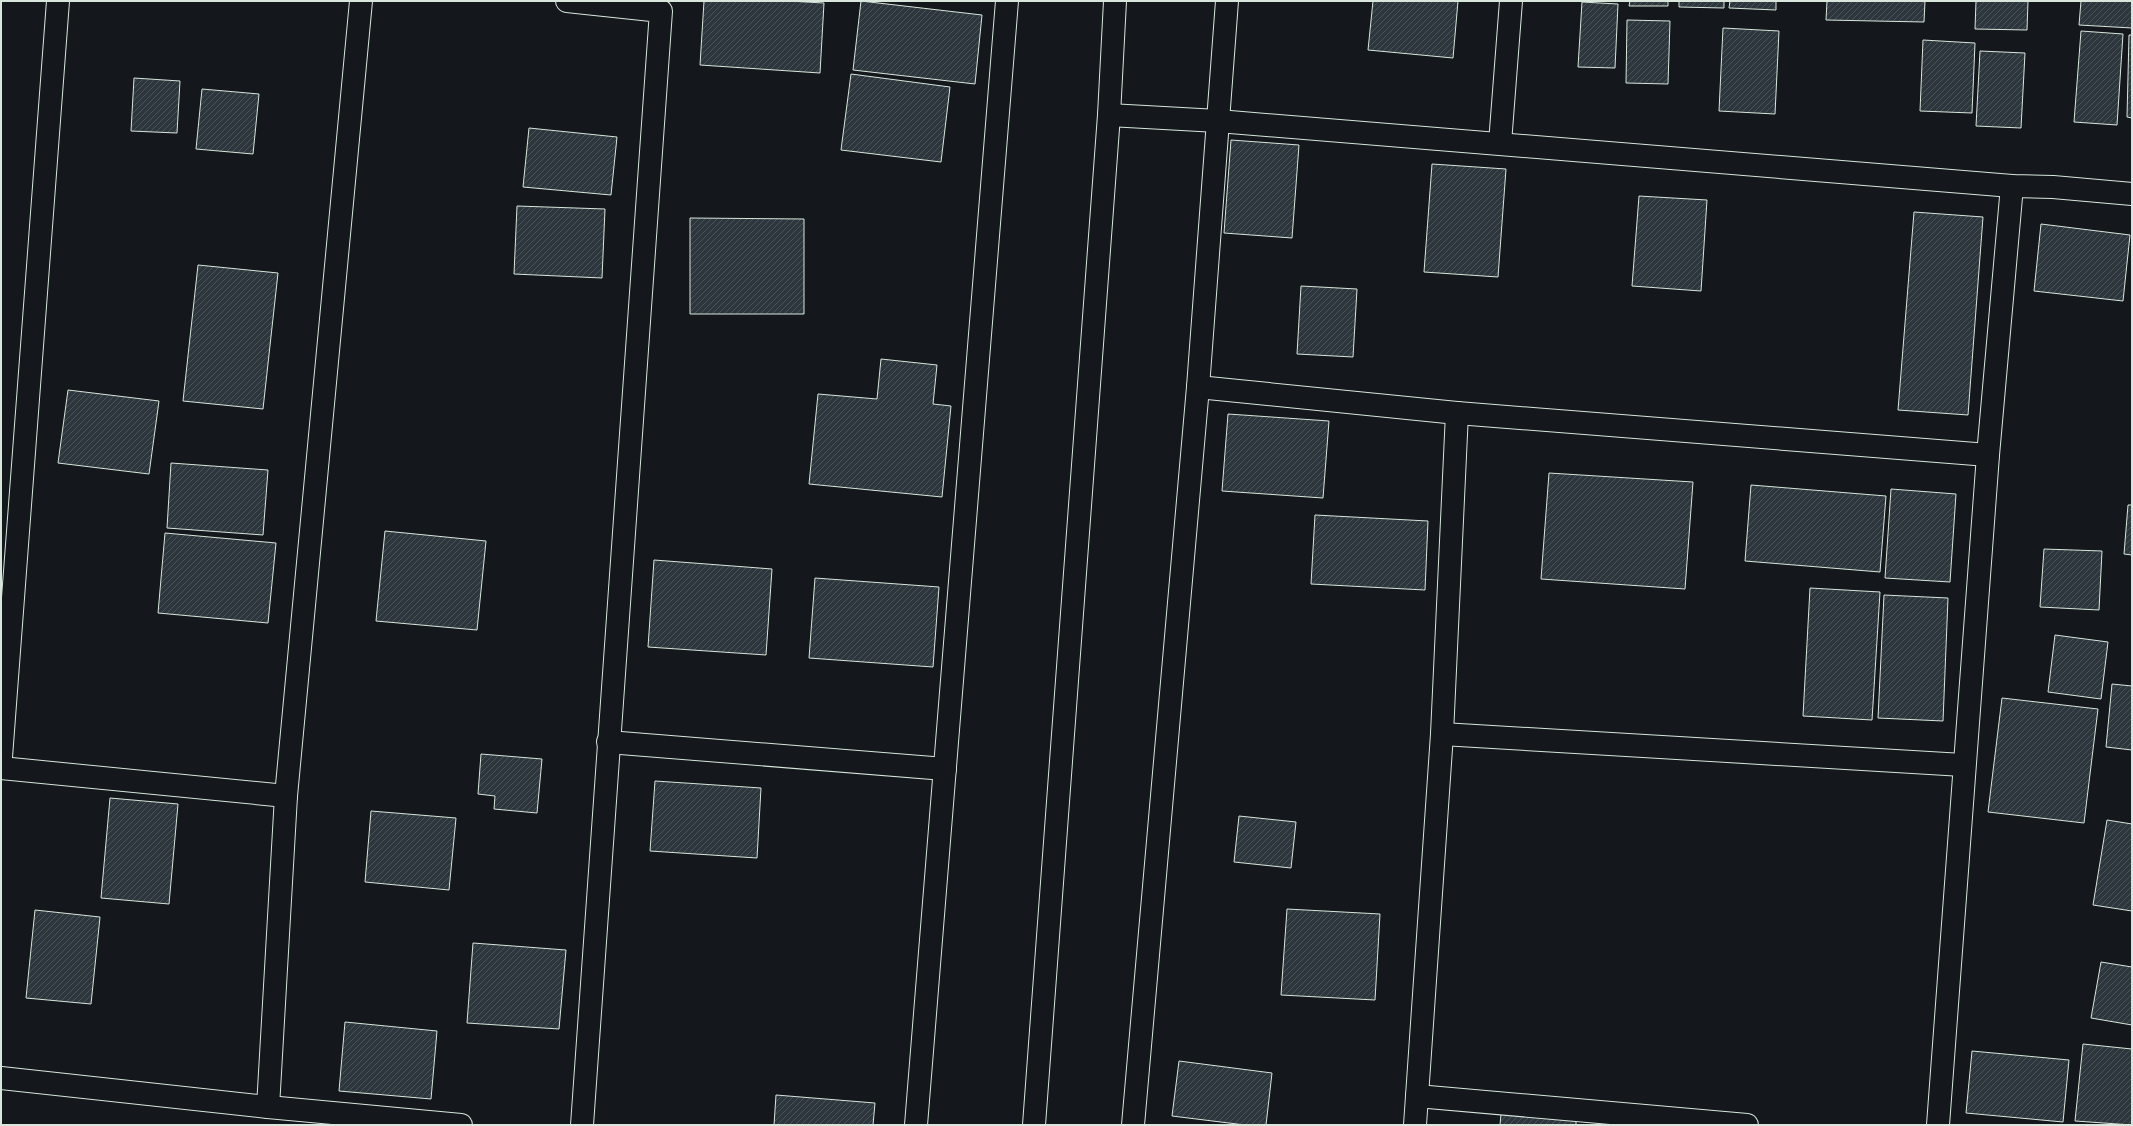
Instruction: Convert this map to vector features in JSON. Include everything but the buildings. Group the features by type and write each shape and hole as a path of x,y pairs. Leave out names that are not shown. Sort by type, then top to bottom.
{"street":[{"path":"1,757 58,1"},
{"path":"268,1107 286,796 361,1"},
{"path":"567,1 661,6 582,1125"},
{"path":"916,1125 1006,1"},
{"path":"1034,1125 1109,115 1115,1"},
{"path":"1133,1125 1198,387 1227,1"},
{"path":"1500,143 1511,1"},
{"path":"1109,115 1218,121 2012,186 2052,187 2132,194"},
{"path":"1938,1125 1988,455 2012,186"},
{"path":"1198,387 1457,413 1988,455"},
{"path":"1415,1125 1442,734 1457,413"},
{"path":"1442,734 1964,765"},
{"path":"608,742 945,769"},
{"path":"1,768 286,796"},
{"path":"1,1078 268,1107 461,1125"},
{"path":"1417,1096 1747,1125"}]}
